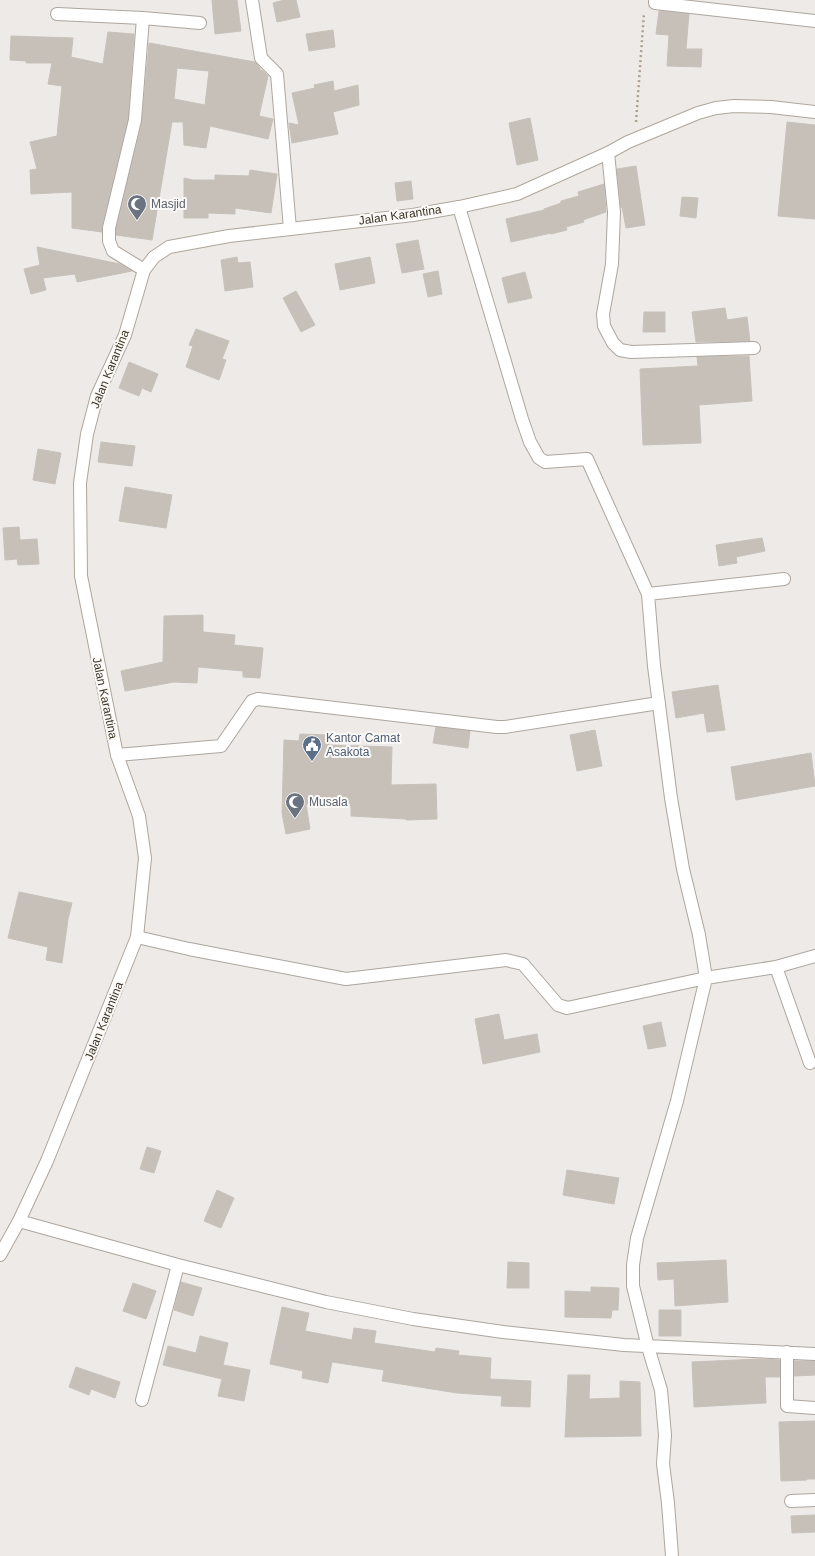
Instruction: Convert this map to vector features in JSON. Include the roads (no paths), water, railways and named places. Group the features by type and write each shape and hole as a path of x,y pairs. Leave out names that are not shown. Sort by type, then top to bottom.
{"street":[{"path":"252,0 262,58 277,74 290,229"},
{"path":"655,2 815,21"},
{"path":"57,14 143,18 200,23"},
{"path":"143,18 135,120 109,228 110,241 113,250 144,270"},
{"name":"Jalan Karantina","path":"0,1255 19,1221 47,1161 138,937 145,858 139,816 117,755 81,576 80,483 87,434 97,396 125,336 144,270 154,257 169,248 229,236 413,214 517,194 608,153 628,142 698,113 716,108 734,106 771,107 815,112"},
{"path":"608,153 614,212 612,264 603,314 604,326 613,343 620,350 631,352 754,348"},
{"path":"459,206 516,400 530,442 539,458 545,462 587,459 648,594 671,798 681,855 699,935 706,978 677,1101 637,1238 633,1265 633,1286 648,1347 661,1390 665,1435 663,1464 669,1508 672,1556"},
{"path":"648,594 784,579"},
{"path":"117,755 221,746 252,701 258,699 497,728 659,702"},
{"path":"138,937 189,949 346,979 506,960 523,964 558,1005 567,1008 706,978 776,967 815,956"},
{"path":"776,967 810,1062"},
{"path":"19,1221 178,1266 326,1302 413,1319 503,1332 648,1347 815,1354"},
{"path":"142,1400 178,1266"},
{"path":"787,1352 787,1406 815,1408"},
{"path":"791,1501 815,1500"}],"place":[{"name":"Masjid","path":"137,221"},
{"name":"Kantor Camat Asakota","path":"312,762"},
{"name":"Musala","path":"295,819"}]}
